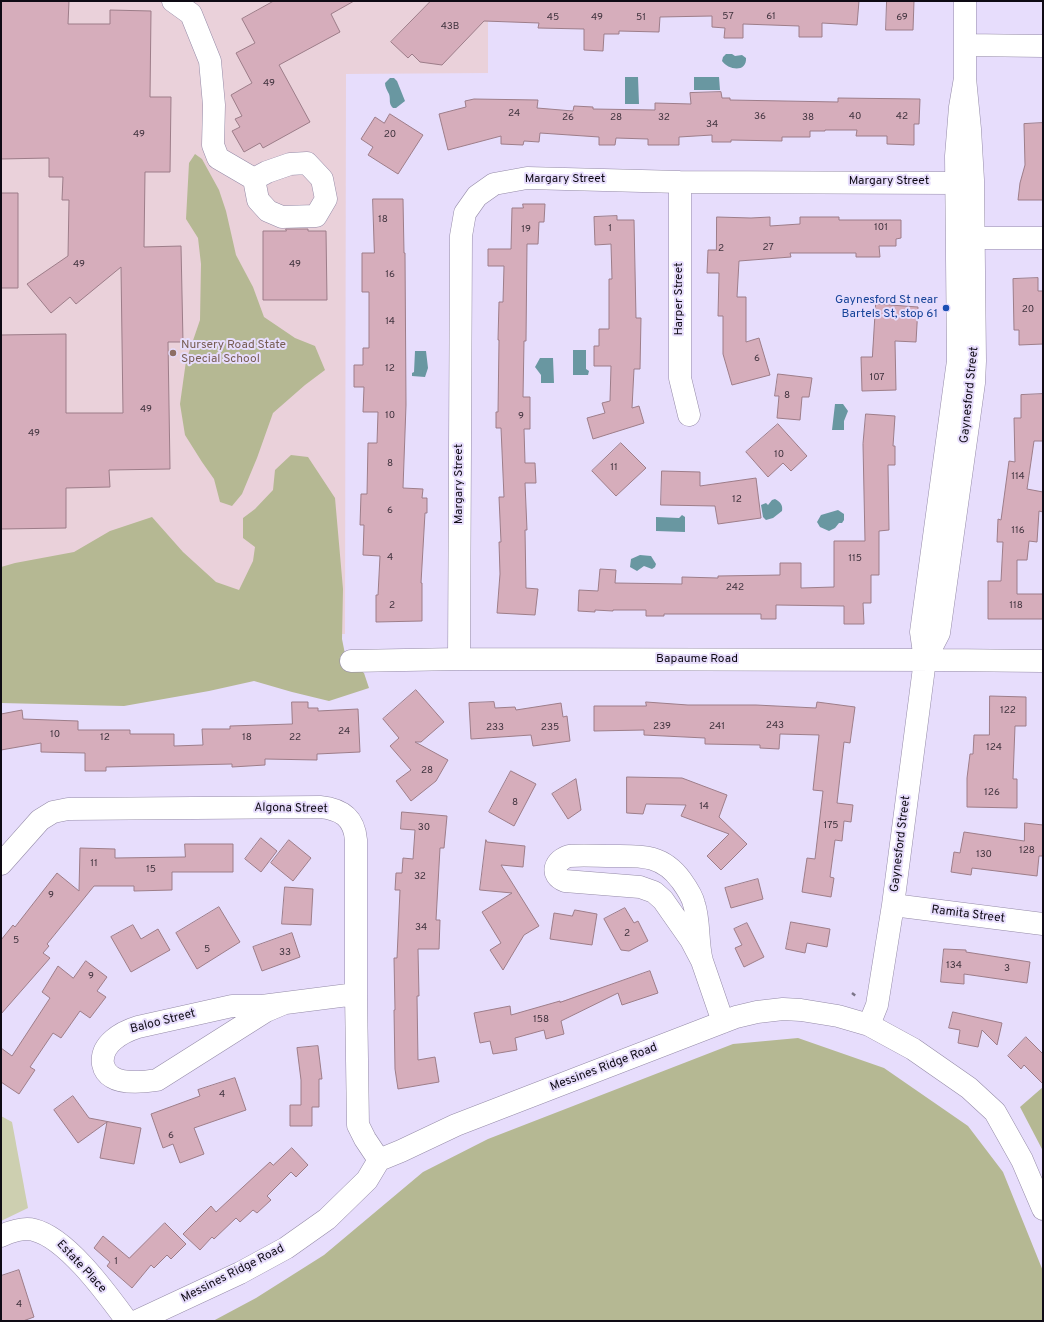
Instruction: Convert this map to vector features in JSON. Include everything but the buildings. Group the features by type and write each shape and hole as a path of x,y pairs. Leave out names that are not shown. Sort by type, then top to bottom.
{"street":[{"path":"173,1 191,14 210,61 214,105 214,146 218,158 254,179"},
{"name":"Gaynesford Street","path":"925,660 939,633 974,383 976,342 972,150 965,78 965,1"},
{"path":"966,45 1043,46"},
{"name":"Gaynesford Street","path":"869,1025 877,1005 893,905 925,660 921,632 958,361 956,183 957,133 965,78"},
{"name":"Margary Street","path":"458,659 461,236 465,213 477,196 494,184 527,178 680,182 956,183"},
{"name":"Harper Street","path":"680,182 680,378 689,415"},
{"path":"974,238 1043,238"},
{"name":"Bapaume Road","path":"351,661 458,659 1042,661"},
{"name":"Algona Street","path":"1,864 40,820 53,812 68,809 320,808 336,810 343,814 354,827 355,835 358,1125 365,1140 379,1160"},
{"path":"702,961 679,921 659,895 640,887 565,881 559,877 556,872 556,867 559,861 573,856 640,856 653,858 664,863 675,872 695,904 699,952 723,1022"},
{"name":"Ramita Street","path":"893,905 1043,924"},
{"name":"Baloo Street","path":"285,1003 266,1011 157,1080 141,1081 118,1079 110,1076 104,1067 104,1056 108,1046 116,1038 131,1029 232,1006 262,1006 285,1003 356,994"},
{"name":"Messines Ridge Road","path":"137,1321 240,1273 286,1248 327,1219 367,1180 379,1160 456,1125 736,1017 757,1012 792,1009 838,1016 869,1025 914,1049 969,1088 995,1112 1028,1174 1043,1209"},
{"name":"Estate Place","path":"1,1236 11,1231 33,1229 54,1239 93,1277 127,1321"}],"path":[{"path":"852,993 856,996"}],"shaded area":[{"name":"Nursery Road State Special School","path":"1,1 488,1 488,73 346,74 345,634 1,632"},
{"path":"726,54 732,54 735,56 742,55 746,58 746,63 740,68 732,68 722,61"},
{"path":"625,77 638,77 639,104 625,104"},
{"path":"694,77 719,77 720,90 694,90"},
{"path":"390,78 394,78 397,81 405,101 396,108 393,108 391,105 389,94 385,86 385,83"},
{"path":"195,154 202,159 219,190 226,211 236,255 253,287 264,317 295,338 315,346 325,370 273,413 242,494 232,506 220,502 214,479 185,435 180,404 186,361 200,320 201,264 198,238 186,219 189,163"},
{"path":"573,350 586,350 586,369 589,371 588,375 573,375"},
{"path":"415,351 426,351 428,368 425,377 412,376 412,373 414,372"},
{"path":"540,358 553,358 554,383 541,383 541,375 535,367"},
{"path":"835,404 843,404 848,411 844,421 844,430 832,430"},
{"path":"291,455 308,457 335,498 343,589 342,639 346,659 364,673 369,688 329,701 254,681 209,691 124,706 1,703 1,567 74,552 110,531 152,517 183,552 216,582 239,590 253,561 255,547 243,538 243,518 255,509 273,490 275,470"},
{"path":"775,499 781,504 782,511 773,518 766,520 763,517 761,505 766,503 768,505"},
{"path":"838,510 844,514 844,520 842,523 839,523 835,528 829,531 820,527 817,522 821,515"},
{"path":"682,515 685,517 685,532 656,531 656,517 679,518"},
{"path":"640,555 651,556 656,564 655,567 652,569 644,566 637,571 630,567 631,559"},
{"path":"798,1038 884,1068 968,1126 1003,1172 1043,1271 1043,1321 213,1321 256,1298 324,1255 423,1172 488,1139 733,1044"},
{"path":"1043,1087 1043,1151 1020,1107"},
{"path":"1,1116 12,1122 28,1208 1,1221"}],"place":[{"name":"Gaynesford St near Bartels St, stop 61","path":"946,308"},
{"name":"Nursery Road State Special School","path":"173,353"}]}
